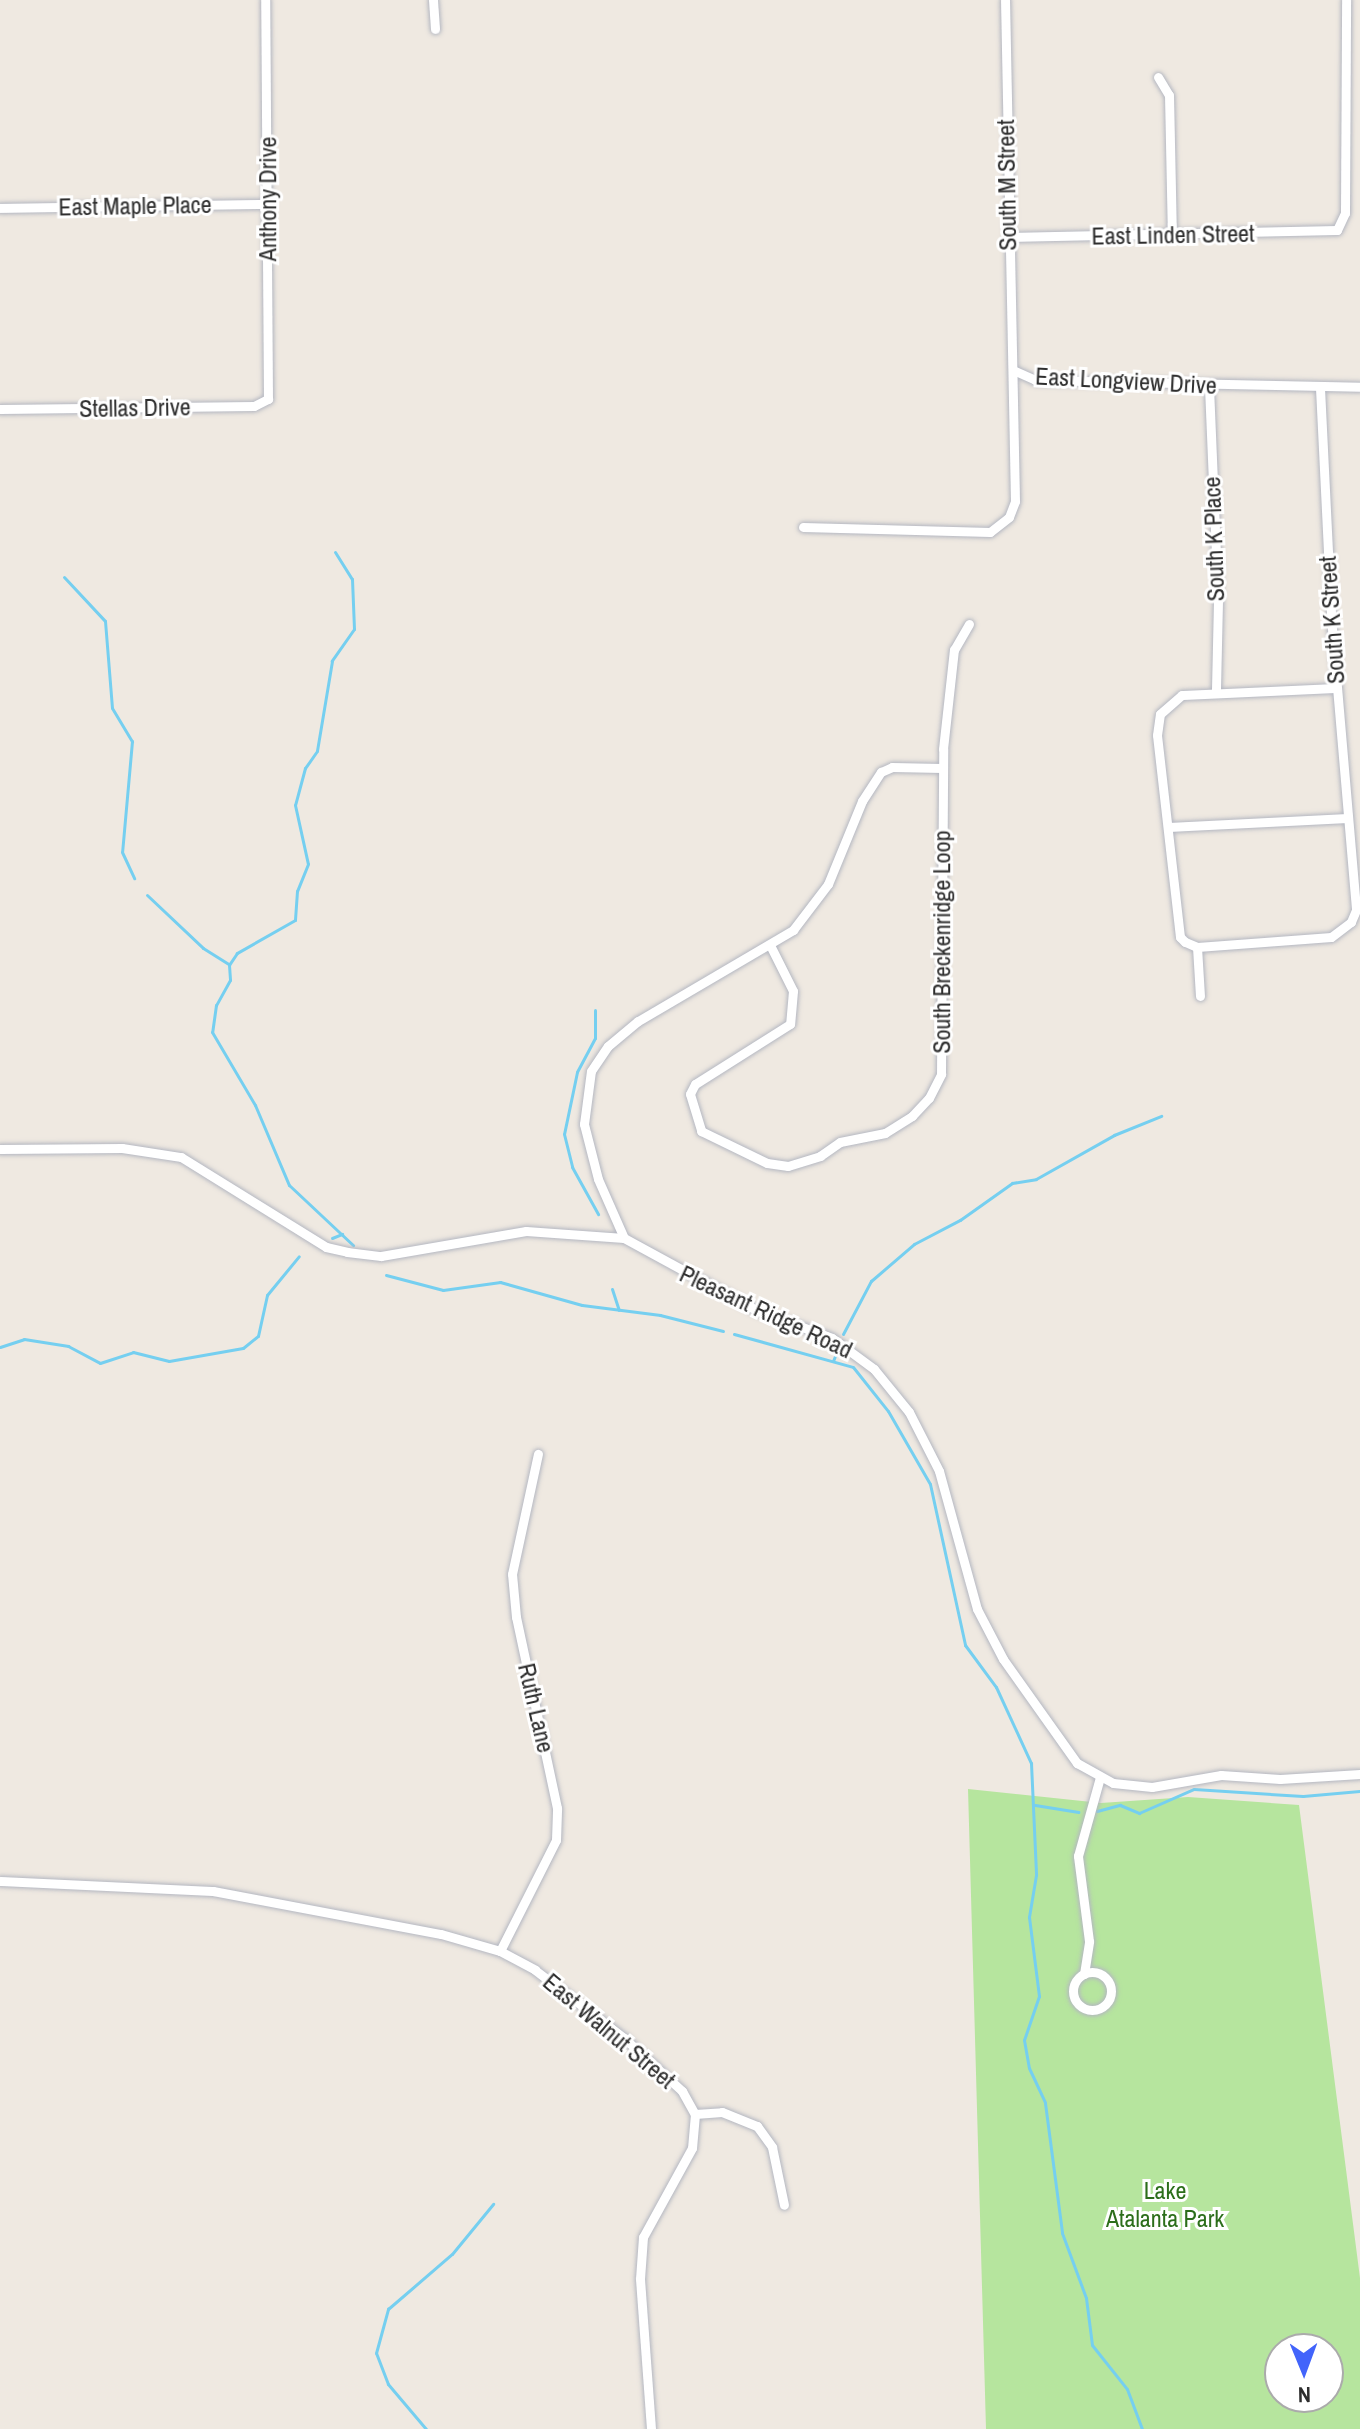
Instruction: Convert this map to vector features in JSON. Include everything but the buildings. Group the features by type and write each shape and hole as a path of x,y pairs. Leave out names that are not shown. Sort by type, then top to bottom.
{"street":[{"name":"Anthony Drive","path":"265,0 269,204 268,399"},
{"path":"433,0 435,29"},
{"name":"South M Street","path":"1005,0 1013,370"},
{"name":"East Linden Street","path":"1008,237 1337,230 1345,213 1346,0"},
{"path":"1158,77 1169,95 1172,235"},
{"name":"East Maple Place","path":"0,208 269,204"},
{"name":"East Longview Drive","path":"803,527 976,532 1001,527 1015,501 1013,370 1035,380 1209,387 1360,387"},
{"name":"South K Place","path":"1209,387 1218,601 1216,691"},
{"name":"South K Street","path":"1197,947 1331,937 1351,922 1356,910 1336,688 1320,388"},
{"name":"Stellas Drive","path":"0,409 254,406 268,399"},
{"name":"South Breckenridge Loop","path":"771,947 793,991 790,1024 695,1084 690,1094 701,1131 767,1163 788,1166 820,1156 840,1142 885,1133 912,1116 929,1098 943,1054 942,768 954,650 969,624"},
{"path":"1200,996 1197,947 1180,937 1157,735 1160,714 1182,695 1216,691 1336,688"},
{"path":"624,1238 587,1143 584,1124 591,1071 608,1046 638,1021 771,947 811,911 881,772 892,767 942,768"},
{"path":"1168,827 1348,818"},
{"name":"Pleasant Ridge Road","path":"0,1149 122,1148 181,1157 226,1180 317,1241 347,1252 381,1256 526,1231 624,1238 756,1310 832,1338 874,1369 909,1412 939,1471 953,1508 960,1560 1003,1659 1077,1763 1100,1777 1152,1787 1221,1775 1280,1779 1360,1774"},
{"name":"Ruth Lane","path":"500,1951 556,1840 557,1808 516,1617 512,1574 538,1454"},
{"path":"1084,1974 1096,1973 1107,1979 1111,1992 1102,2008 1090,2011 1075,2001 1075,1983 1084,1974 1089,1941 1078,1856 1100,1777"},
{"name":"East Walnut Street","path":"0,1881 213,1891 402,1925 500,1951 567,1992 624,2038 682,2091 695,2114"},
{"path":"651,2429 640,2279 643,2237 692,2148 695,2114 722,2112 757,2126 772,2147 784,2205"}],"green space":[{"name":"Lake Atalanta Park","path":"968,1789 1101,1803 1188,1797 1299,1805 1360,2278 1360,2429 986,2429"}],"waterway":[{"path":"335,552 352,579 354,629 332,661 317,751 305,768 295,805 308,864 297,891 295,920 237,953 229,965 230,980 216,1005 212,1032 255,1105 289,1185 353,1245"},
{"path":"64,577 105,621 112,708 132,741 122,852 134,878"},
{"path":"147,895 203,948 229,964"},
{"path":"595,1010 595,1038 577,1072 564,1134 572,1167 598,1214"},
{"path":"843,1334 871,1281 914,1244 960,1220 1012,1183 1036,1179 1114,1135 1161,1116"},
{"path":"332,1238 342,1234"},
{"path":"0,1347 24,1339 68,1346 100,1363 133,1352 169,1361 243,1348 258,1336 267,1295 299,1256"},
{"path":"386,1275 443,1290 500,1282 582,1305 660,1315 723,1331"},
{"path":"612,1289 619,1310"},
{"path":"734,1334 853,1367 888,1411 930,1484 965,1645 996,1687 1031,1763 1036,1875 1029,1917 1039,1996 1024,2040 1029,2068 1045,2103 1062,2233 1086,2298 1092,2345 1127,2389 1142,2429"},
{"path":"833,1361 837,1351"},
{"path":"1097,1811 1120,1805 1139,1813 1194,1789 1303,1796 1360,1791"},
{"path":"1035,1805 1078,1812"},
{"path":"426,2429 388,2384 376,2353 388,2309 452,2254 493,2204"}]}
